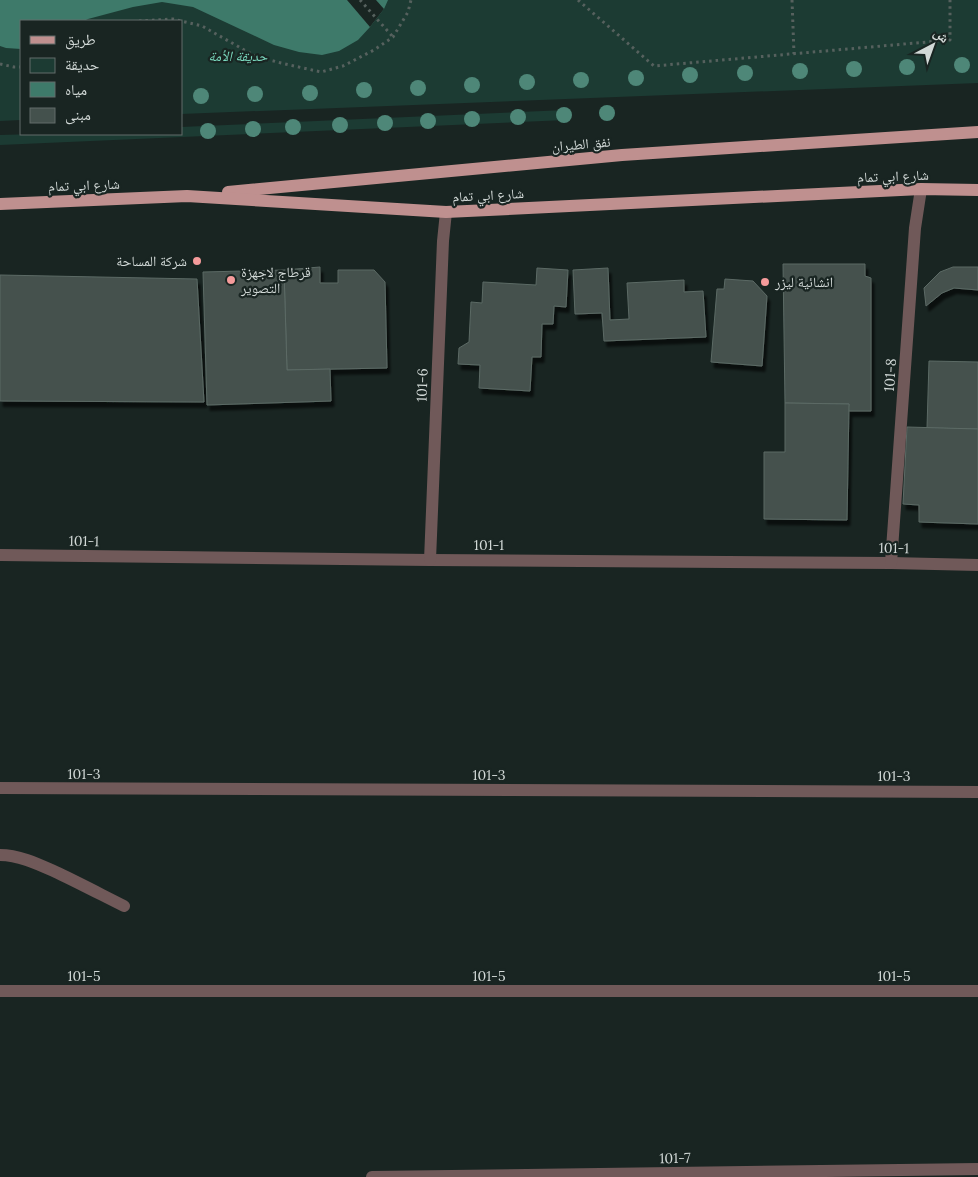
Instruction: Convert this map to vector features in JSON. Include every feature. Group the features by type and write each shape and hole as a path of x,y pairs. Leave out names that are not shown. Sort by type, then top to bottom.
{"main road":[{"name":"نفق الطيران","path":"187,196 622,155 978,132"},
{"name":"شارع ابي تمام","path":"0,204 187,196 446,212 921,189 978,190"}],"street":[{"name":"101-8","path":"891,563 915,228 921,189"},
{"name":"101-6","path":"430,560 443,241 446,212"},
{"name":"101-1","path":"0,555 978,564"},
{"name":"101-3","path":"0,788 978,792"},
{"path":"0,855 8,855 37,864 124,906"},
{"name":"101-5","path":"0,991 978,991"},
{"name":"101-7","path":"372,1177 978,1170"}],"path":[{"path":"360,0 393,38"},
{"path":"182,21 202,26 255,56 321,72 343,66 393,38 408,12 411,0"},
{"path":"578,0 654,66 950,40 950,0"},
{"path":"792,0 794,54"},
{"path":"156,20 176,20"},
{"path":"0,64 20,67"}],"green space":[{"name":"حديقة الأمة","path":"0,0 978,0 978,83 182,114 182,20 20,20 20,120 0,121"},
{"path":"566,110 566,120 0,145 0,135 182,135 182,127"}],"water":[{"path":"0,0 388,0 384,9 358,40 339,51 322,55 299,52 274,45 193,7 162,2 133,7 86,20 20,20 20,49 0,46"}],"pier":[{"path":"347,0 376,0 384,9 370,27"}],"building":[{"path":"783,264 865,264 865,276 871,278 871,411 848,411 849,404 785,403"},
{"path":"320,267 320,283 338,283 338,270 374,270 385,282 387,368 287,370 284,270"},
{"path":"953,267 978,267 978,290 954,288 942,293 926,306 924,288 940,272"},
{"path":"537,268 568,270 566,307 554,306 553,324 542,324 541,357 532,357 530,391 479,388 480,365 458,364 459,348 469,342 471,302 482,303 483,282 536,285"},
{"path":"608,268 610,320 629,319 627,283 684,280 684,292 703,291 706,337 604,341 602,313 575,314 573,270"},
{"path":"284,270 287,370 330,369 331,401 207,405 203,272"},
{"path":"0,275 197,279 204,402 0,401"},
{"path":"725,279 753,281 767,296 762,366 711,362 717,289 724,289"},
{"path":"929,361 978,362 978,429 927,428"},
{"path":"785,403 849,404 847,520 764,519 764,452 785,452"},
{"path":"907,427 978,429 978,524 919,522 919,505 903,504"}],"place":[{"name":"شركة المساحة","path":"197,261"},
{"name":"قرطاج لاجهزة التصوير","path":"231,280"},
{"name":"انشائية ليزر","path":"765,282"}]}
